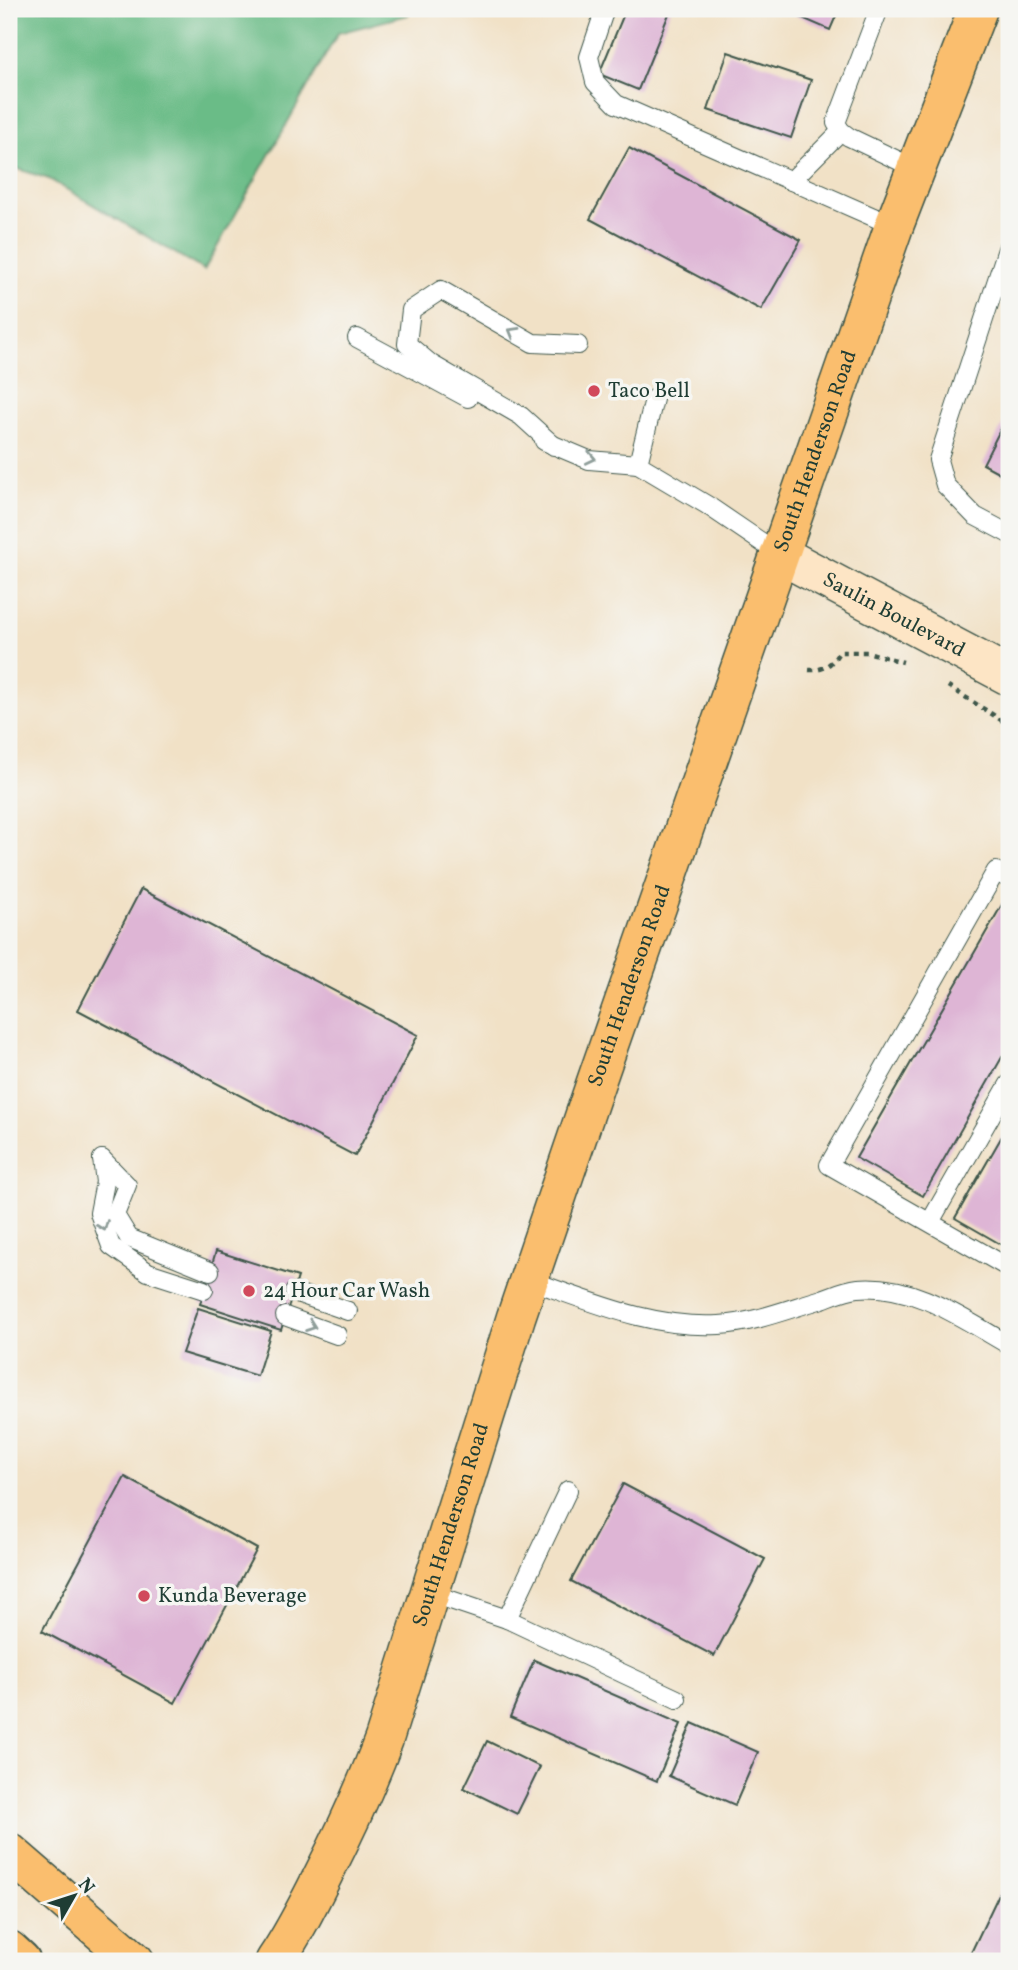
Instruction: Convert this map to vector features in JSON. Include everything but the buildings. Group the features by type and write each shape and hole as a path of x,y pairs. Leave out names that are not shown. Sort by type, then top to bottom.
{"main road":[{"name":"South Henderson Road","path":"275,1961 311,1900 364,1792 529,1280 779,554 894,226 978,9"},
{"path":"9,1852 123,1951"},
{"path":"9,1950 21,1961"}],"street":[{"name":"Saulin Boulevard","path":"779,554 1009,677"}],"lane":[{"path":"605,9 589,57 595,82 616,104 894,226"},
{"path":"879,9 836,123 849,137 916,169"},
{"path":"791,181 841,131"},
{"path":"1009,243 938,460 945,485 975,516 1009,534"},
{"path":"554,446 521,416 431,364 407,344 411,310 441,290 533,343 578,345"},
{"path":"357,338 554,446 589,460 638,464 707,505 779,554"},
{"path":"638,464 654,399"},
{"path":"1009,879 996,871 829,1165 1009,1268"},
{"path":"930,1222 1009,1084"},
{"path":"204,1290 148,1272 111,1246 99,1213 106,1182 102,1159 127,1185 115,1215 129,1238 210,1271"},
{"path":"529,1280 644,1318 670,1324 692,1325 748,1322 856,1288 894,1289 939,1306 1009,1345"},
{"path":"294,1292 348,1311"},
{"path":"285,1316 337,1335"},
{"path":"507,1619 568,1490"},
{"path":"430,1592 507,1619 677,1699"}],"path":[{"path":"809,670 818,671 833,663 839,652 867,652 914,667"},
{"path":"942,683 1009,725"}],"green space":[{"path":"9,9 410,9 408,15 338,33 204,270 49,179 9,166"}],"place":[{"name":"Taco Bell","path":"594,391"},
{"name":"24 Hour Car Wash","path":"249,1291"},
{"name":"Kunda Beverage","path":"144,1596"}]}
